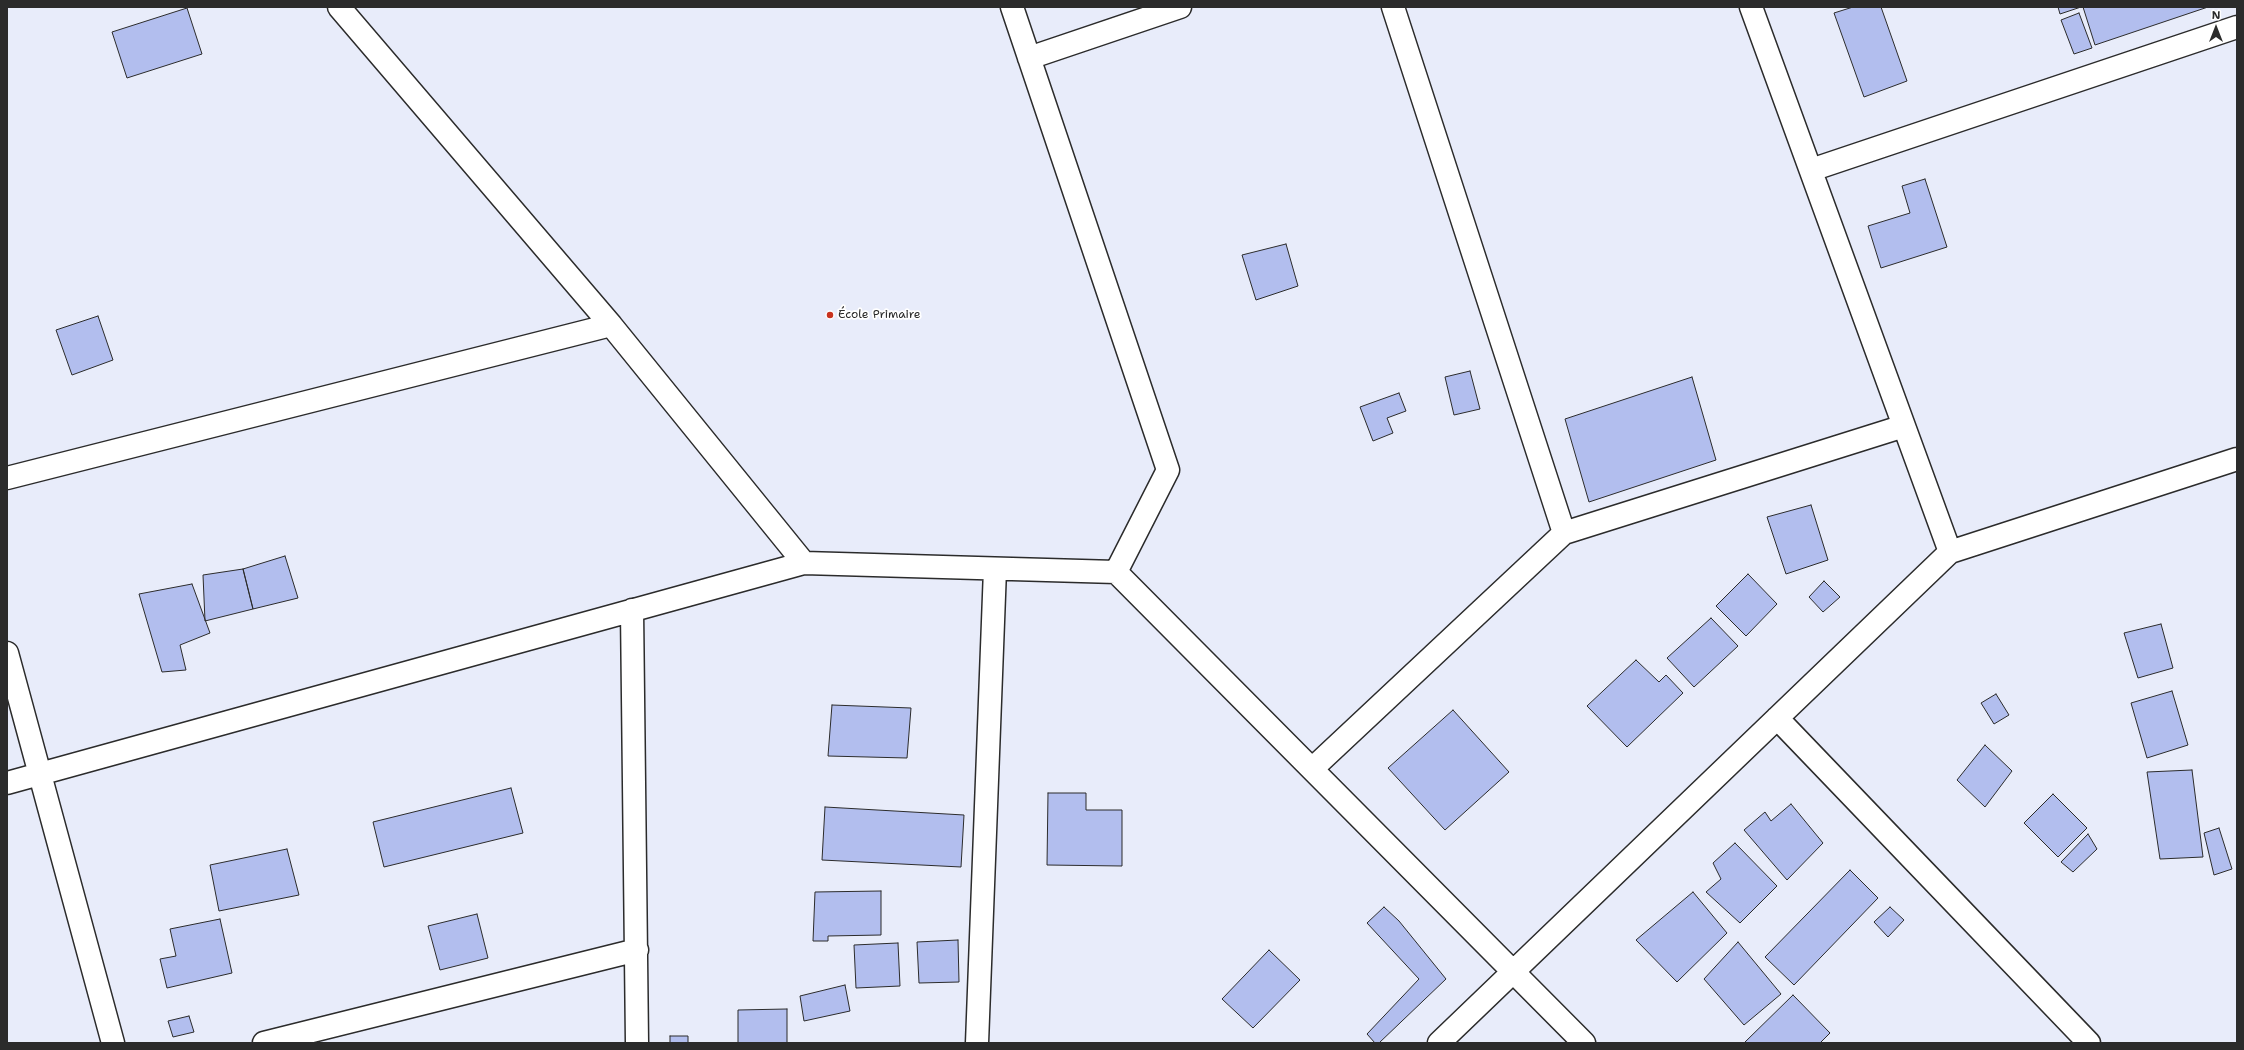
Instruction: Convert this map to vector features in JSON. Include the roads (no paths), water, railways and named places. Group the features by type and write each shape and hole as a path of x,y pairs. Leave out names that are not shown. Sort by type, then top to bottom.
{"street":[{"path":"339,7 611,325 804,563"},
{"path":"1012,7 1168,470 1116,572"},
{"path":"1029,58 1180,7"},
{"path":"1393,7 1564,533"},
{"path":"1751,7 1950,552"},
{"path":"1811,170 2237,27"},
{"path":"7,478 611,325"},
{"path":"1312,769 1564,533 1904,426"},
{"path":"1439,1043 1950,552 2237,458"},
{"path":"7,784 804,563 1116,572 1584,1043"},
{"path":"977,1043 995,569"},
{"path":"632,610 637,1043"},
{"path":"7,653 113,1043"},
{"path":"1777,718 2089,1043"},
{"path":"264,1043 637,950"}],"place":[{"name":"École Primaire","path":"830,315"}]}
